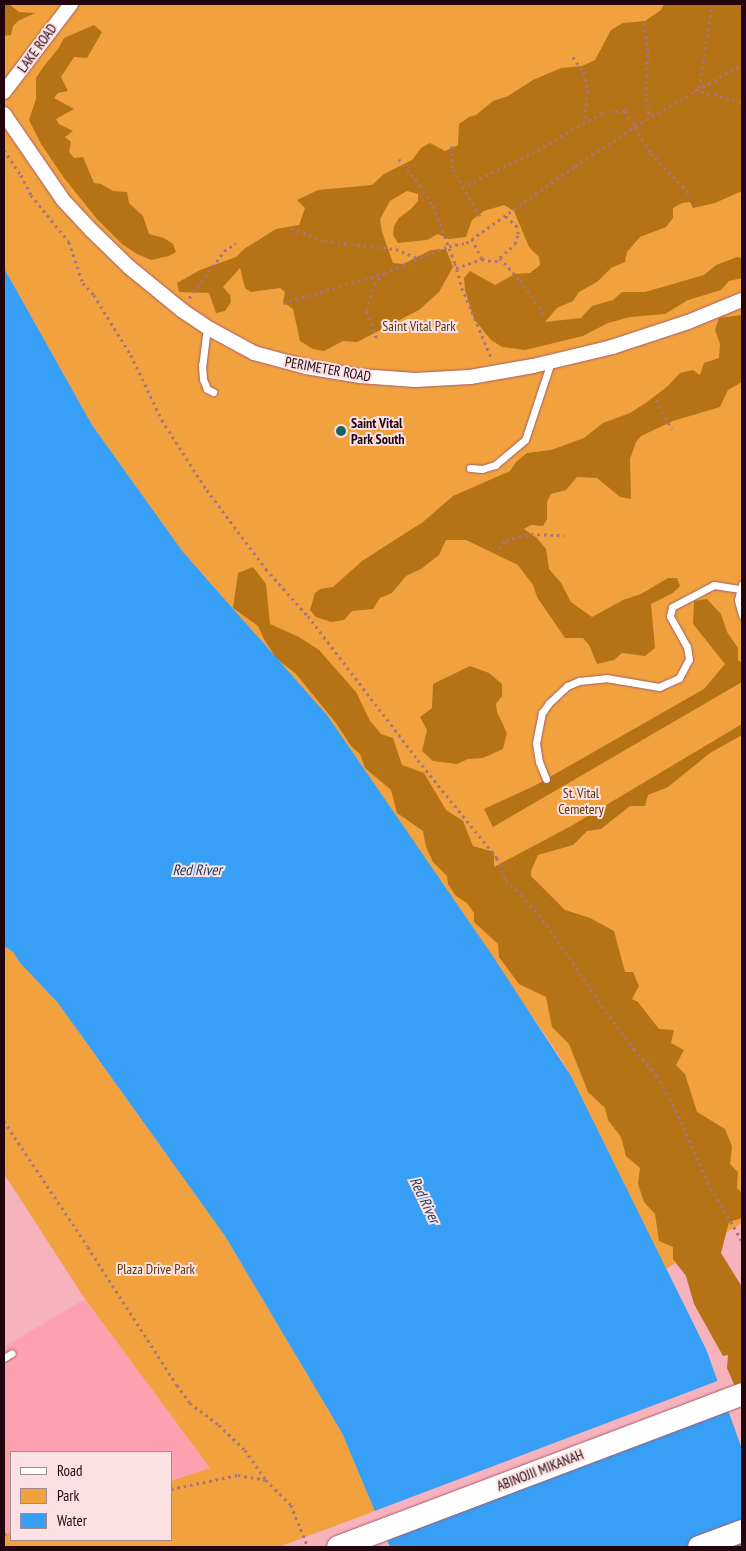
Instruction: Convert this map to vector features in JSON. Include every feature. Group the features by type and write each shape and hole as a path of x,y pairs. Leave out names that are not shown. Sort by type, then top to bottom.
{"main road":[{"name":"ABINOJII MIKANAH","path":"338,1547 742,1394"},
{"path":"698,1547 742,1531"}],"street":[{"name":"LAKE ROAD","path":"4,92 71,4"},
{"name":"PERIMETER ROAD","path":"4,114 63,200 129,267 181,309 207,327 254,353 306,367 360,376 415,380 470,377 551,362 612,347 688,322 742,300"}],"lane":[{"path":"207,327 202,365 203,379 207,390 213,392"},
{"path":"470,468 482,469 495,465 525,440 551,362"},
{"path":"546,779 539,762 536,743 542,713 549,703 567,686 579,681 606,678 659,687 679,678 689,659 686,647 670,616 672,608 714,585 741,586 738,600 742,615"},
{"path":"4,1358 12,1353"}],"path":[{"path":"699,88 704,44 712,4"},
{"path":"644,23 648,48 646,99 650,116"},
{"path":"573,57 584,72 588,90 584,122"},
{"path":"283,303 384,273 449,246 466,243 650,116 742,64"},
{"path":"695,90 742,102"},
{"path":"462,187 532,152 603,112 625,111 636,126 650,153 692,196"},
{"path":"452,146 453,168 480,216"},
{"path":"4,150 22,175 31,195 69,242 84,284 94,295 131,355 162,420 208,490 266,569 308,616 424,768 480,835 497,858 506,880 522,895 547,925 634,1050 657,1075 676,1110 708,1182 742,1241"},
{"path":"399,159 420,185 433,206 449,246 462,288 497,372"},
{"path":"456,268 482,260 495,262 515,244 518,234 517,227 504,215"},
{"path":"291,228 325,241 396,249 420,259"},
{"path":"472,238 482,260"},
{"path":"181,309 224,251 236,243"},
{"path":"500,258 520,280 546,317"},
{"path":"376,338 366,310 374,285 384,273"},
{"path":"656,400 672,429"},
{"path":"499,549 506,540 531,534 564,535"},
{"path":"4,1121 177,1385 190,1403 220,1425 245,1450 266,1480 291,1505 308,1547"},
{"path":"172,1488 238,1475 266,1480"}],"shaded area":[{"path":"4,4 9,4 19,12 35,13 18,21 13,26 11,35 4,36"},
{"path":"664,4 742,4 742,191 715,203 693,208 690,202 682,203 673,208 673,218 666,227 640,237 627,252 625,262 611,268 597,282 579,292 573,301 557,308 545,322 581,318 592,306 613,300 622,292 645,292 704,275 716,265 737,257 742,258 742,278 729,281 721,290 688,300 665,314 630,317 608,323 583,336 525,350 502,347 491,340 474,319 465,290 464,278 470,271 495,285 515,274 530,273 540,265 539,257 529,247 514,211 504,205 484,211 472,220 466,237 449,239 438,234 427,240 398,243 393,235 394,226 399,218 418,201 418,194 407,191 390,201 380,219 382,232 393,263 403,264 431,250 446,249 453,267 439,292 419,310 357,342 343,341 324,351 313,349 300,341 293,309 283,302 285,292 280,288 251,292 245,288 240,268 223,287 230,295 231,302 225,311 216,313 209,293 179,292 177,283 200,270 236,257 244,249 276,229 299,225 305,208 297,200 318,190 372,185 384,174 412,160 421,148 430,143 445,151 458,145 459,124 469,117 476,115 493,101 508,96 533,80 561,68 582,66 595,60 611,30 623,23 645,21 661,10"},
{"path":"94,25 102,32 87,58 74,57 61,77 68,91 58,93 54,98 74,109 56,119 59,124 73,131 65,137 71,142 69,152 74,158 83,157 94,183 101,184 113,191 127,192 129,203 143,216 149,234 164,238 173,244 176,252 169,256 151,260 137,254 122,244 97,219 64,178 41,144 29,120 36,99 36,78 44,66 58,49 64,38"},
{"path":"742,315 742,382 728,390 720,407 673,421 641,436 636,442 630,459 631,499 620,497 597,478 577,477 566,490 551,494 547,502 547,519 543,526 531,525 524,529 537,538 546,549 549,569 561,583 571,602 592,617 623,600 641,594 668,578 677,578 680,586 673,593 651,604 655,648 645,656 622,653 614,660 597,664 589,645 583,638 565,638 537,597 533,585 518,565 466,540 446,540 439,555 421,569 406,576 392,593 380,598 373,609 352,611 344,620 331,622 316,617 310,610 315,593 320,589 333,587 362,561 423,522 453,496 510,471 516,462 527,453 551,450 584,438 603,423 630,413 647,402 668,386 680,373 693,370 700,375 704,363 719,358 720,344 715,330 719,318"},
{"path":"253,567 266,584 270,624 299,637 319,650 356,692 370,721 381,734 393,738 402,765 424,773 446,810 463,821 473,846 494,852 494,867 571,826 742,724 742,735 710,753 668,787 648,795 645,806 630,806 601,829 587,831 573,845 538,855 531,871 531,876 565,910 590,918 614,931 625,972 633,972 639,986 632,999 638,1002 659,1029 674,1030 671,1043 684,1050 676,1065 685,1074 697,1112 725,1129 732,1146 730,1164 738,1172 737,1188 742,1193 742,1218 729,1222 721,1253 742,1287 742,1403 727,1368 728,1355 723,1356 694,1304 686,1276 673,1259 673,1247 659,1241 655,1214 644,1202 638,1184 640,1168 626,1156 621,1137 608,1120 605,1108 588,1092 569,1044 552,1027 546,997 519,984 499,957 498,944 474,922 474,913 467,903 456,896 448,884 447,876 433,862 426,847 423,831 397,813 391,790 365,768 360,754 351,746 336,723 296,674 276,658 258,626 233,608 238,573"},
{"path":"707,599 721,614 727,632 738,648 738,660 742,663 742,682 493,827 484,809 534,786 704,689 725,664 693,624 694,601"},
{"path":"470,666 489,673 502,684 502,696 496,704 497,712 507,733 503,749 483,758 468,759 457,764 433,761 422,751 427,730 420,717 432,708 433,684"},
{"path":"85,1299 210,1468 172,1481 172,1451 10,1451 10,1533 4,1536 4,1347"}],"green space":[{"name":"Saint Vital Park","path":"4,4 742,4 742,1223 666,1269 571,1076 558,1054 327,715 183,552 92,425 4,268"},
{"name":"Plaza Drive Park","path":"4,946 13,952 21,964 58,1003 225,1236 342,1433 375,1511 279,1547 4,1547 4,1535 10,1532 10,1541 172,1541 172,1481 210,1468 85,1299 4,1174"}],"water":[{"name":"Red River","path":"4,268 92,425 183,552 327,715 492,955 571,1076 706,1349 742,1449 742,1547 390,1547 342,1433 225,1236 58,1003 21,964 13,952 4,946"}],"pier":[{"path":"720,1380 730,1409 385,1541 372,1512"}],"place":[{"name":"Saint Vital Park South","path":"341,431"}],"park label":[{"name":"St. Vital Cemetery","path":"581,802"}]}
